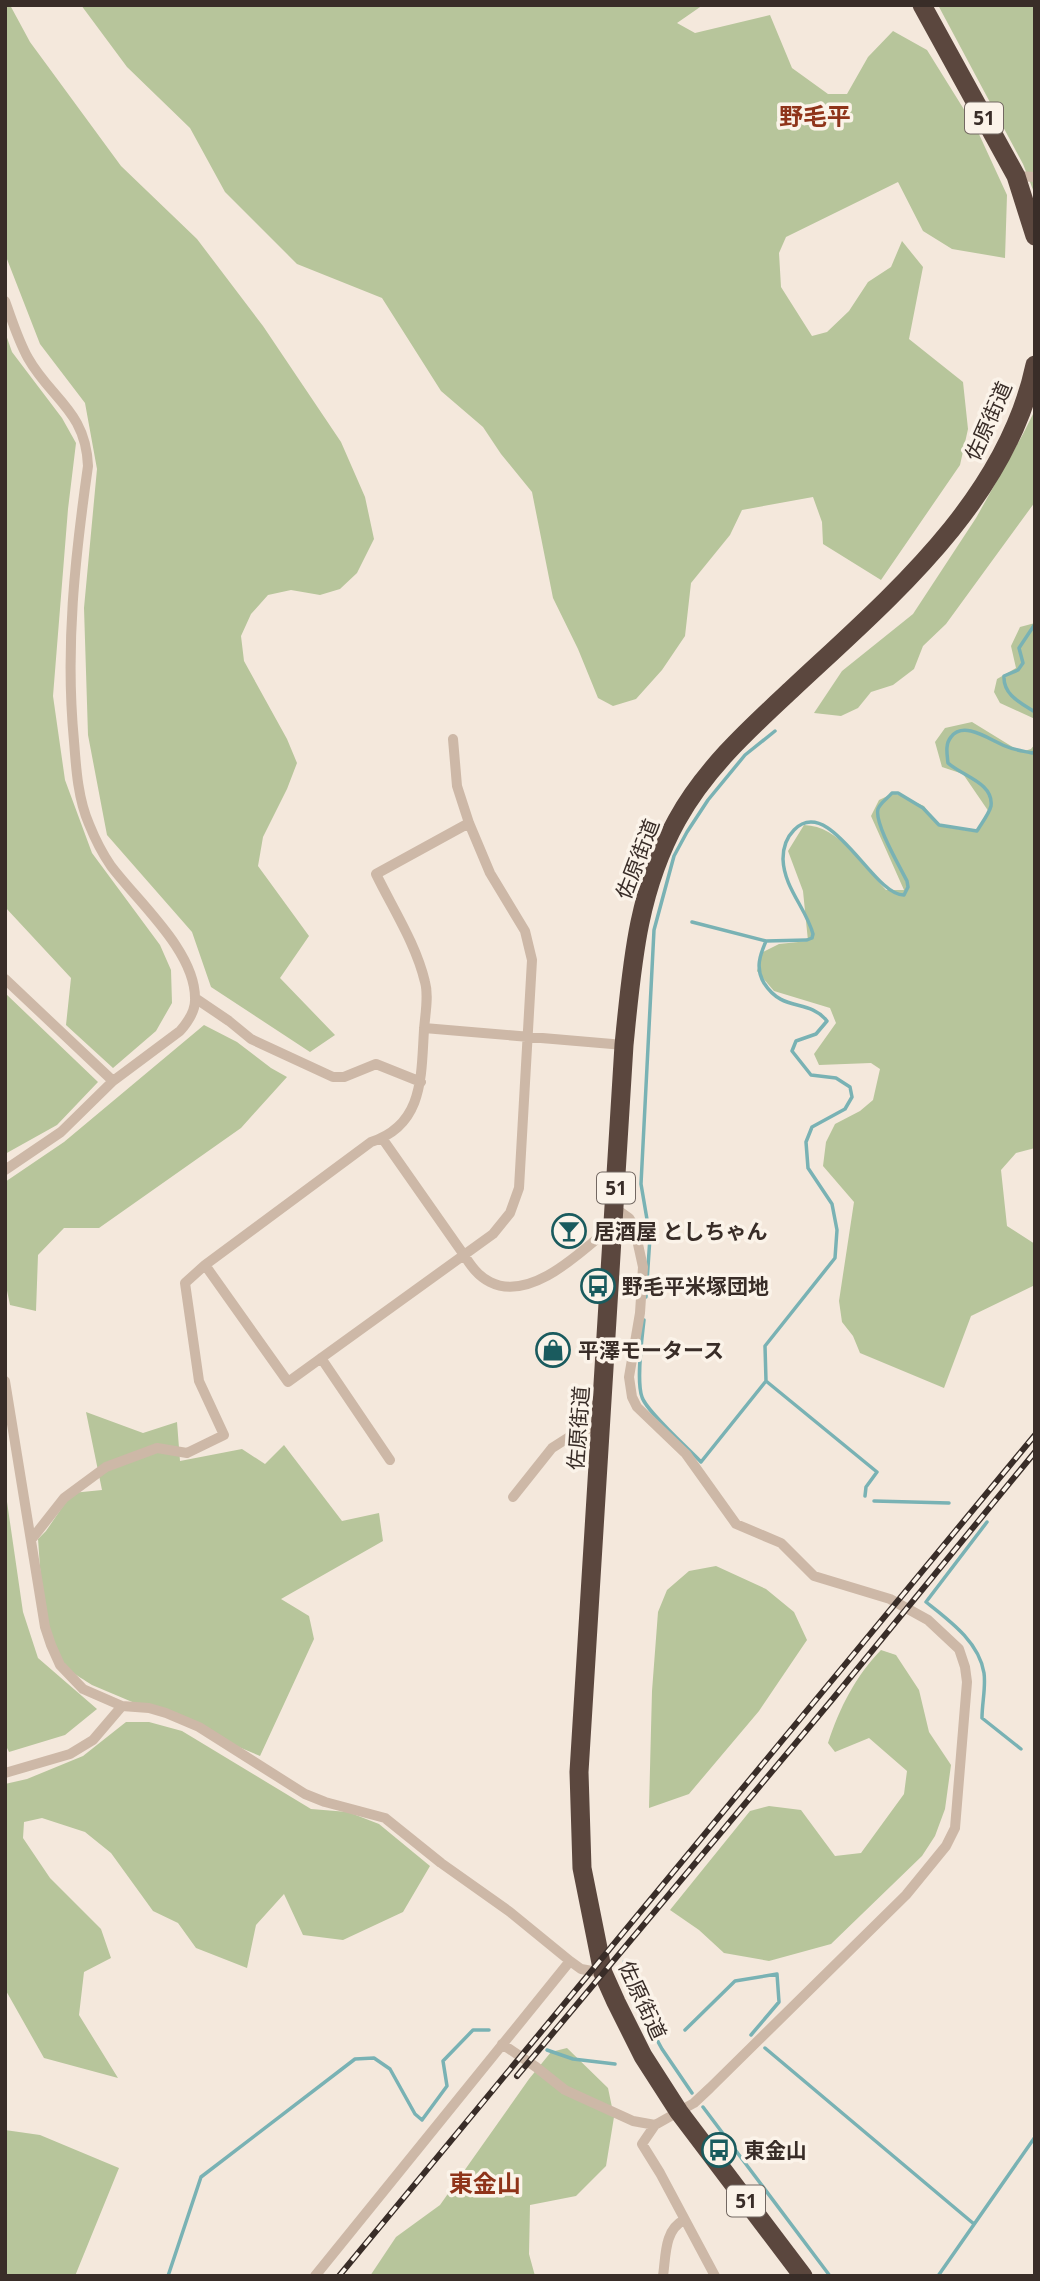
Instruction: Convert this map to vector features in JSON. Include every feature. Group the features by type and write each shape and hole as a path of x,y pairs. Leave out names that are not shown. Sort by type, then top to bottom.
{"highway":[{"name":"51","path":"922,5 1026,177 1035,236"},
{"name":"佐原街道","path":"803,2276 679,2112 643,2056 603,1973 582,1868 579,1772 624,1045 632,961 641,910 650,879 677,819 733,745 893,594 948,532 999,459 1011,434 1035,365"}],"street":[{"path":"5,301 29,359 76,420 85,438 88,453 73,586 70,648 71,715 76,764 87,820 110,864 186,962 195,998 189,1020 180,1031 113,1081 61,1132 5,1170"},
{"path":"205,1265 288,1382 501,1226 517,1198 532,960 529,945 517,917 490,873 469,823 457,786 453,739"},
{"path":"31,1540 64,1498 106,1467 157,1448 187,1453 224,1435 199,1381 185,1283 205,1265 371,1142 383,1138 407,1117 415,1105 421,1082 426,985 420,966 376,874 469,823"},
{"path":"5,979 113,1081"},
{"path":"195,998 251,1040 333,1077 344,1077 376,1064 421,1082"},
{"path":"424,1028 624,1045"},
{"path":"383,1138 477,1273 489,1282 505,1287 534,1283 576,1256 615,1216 629,1217 634,1226 643,1267 640,1313 629,1377 636,1407 685,1454 736,1524 781,1543 814,1576 890,1599 928,1620 959,1649 965,1667 967,1682 955,1828 946,1846 906,1895 710,2088 694,2103 655,2125 642,2144 715,2276"},
{"path":"321,1358 390,1460"},
{"path":"5,1381 46,1627 60,1665 83,1689 122,1706 149,1708 199,1727 305,1794 385,1818 581,1969 603,1973"},
{"path":"513,1497 552,1448 574,1434 601,1424"},
{"path":"5,1773 70,1754 93,1740 122,1706"},
{"path":"315,2276 570,1961"},
{"path":"502,2044 565,2090 633,2121 655,2125"},
{"path":"663,2276 669,2236 672,2229 684,2220"}],"green space":[{"path":"5,5 10,5 30,42 121,166 197,239 263,326 341,442 365,497 374,539 357,573 340,589 320,595 291,590 268,595 251,614 241,636 244,661 287,739 297,763 263,837 258,866 309,936 280,978 335,1035 310,1052 211,987 192,932 107,835 88,735 84,608 97,469 85,403 40,344 5,254"},
{"path":"81,5 703,5 677,23 695,33 770,15 792,68 828,94 847,94 868,57 893,31 927,50 978,132 1007,195 1005,258 952,249 923,231 898,182 786,237 779,253 781,287 812,336 827,332 849,311 868,282 891,267 902,241 923,267 909,339 963,382 968,429 960,465 881,580 823,544 822,522 813,497 742,510 730,535 691,583 685,636 662,670 636,699 613,706 598,698 553,598 532,492 483,427 441,391 382,298 297,264 225,192 190,128 127,67"},
{"path":"938,5 1035,5 1035,195 1023,164"},
{"path":"5,332 12,352 62,418 76,443 53,696 65,780 92,853 160,945 171,970 172,1003 156,1031 113,1068 66,1025 71,978 5,907"},
{"path":"1035,410 1035,502 946,624 923,646 914,669 893,685 871,692 858,708 841,716 814,713 842,671 913,614 976,518"},
{"path":"1035,623 1035,719 1000,703 994,692 997,679 1016,668 1011,646 1020,627"},
{"path":"972,722 1021,752 1031,749 1035,744 1035,1148 1016,1153 1001,1170 1007,1226 1035,1244 1035,1285 971,1316 944,1388 860,1353 853,1336 842,1322 839,1301 854,1202 823,1166 826,1142 835,1124 860,1111 873,1100 880,1069 871,1063 819,1065 814,1054 836,1023 830,1008 774,991 757,971 763,952 779,944 808,941 803,891 788,851 804,825 829,832 840,840 886,890 904,890 871,816 879,800 894,793 924,806 938,826 976,832 989,812 963,774 942,767 935,742 945,728"},
{"path":"5,993 98,1082 57,1125 5,1154"},
{"path":"204,1025 237,1042 287,1077 241,1128 99,1228 64,1228 38,1255 36,1311 10,1305 5,1281 5,1182 64,1142"},
{"path":"86,1412 143,1433 177,1422 180,1461 242,1449 265,1464 284,1445 342,1521 379,1513 383,1541 281,1599 309,1616 314,1639 260,1756 92,1685 69,1669 60,1657 44,1607 38,1539 72,1493 102,1490"},
{"path":"5,1488 23,1612 38,1658 97,1709 65,1735 9,1752 5,1744"},
{"path":"716,1566 766,1589 794,1612 807,1640 759,1711 689,1794 649,1808 652,1691 658,1612 667,1590 689,1571"},
{"path":"881,1650 896,1655 919,1690 929,1732 951,1765 945,1809 935,1836 922,1856 831,1944 769,1961 724,1953 699,1930 670,1910 750,1811 769,1806 801,1810 835,1856 861,1853 904,1794 907,1771 869,1738 835,1752 828,1743 849,1693"},
{"path":"126,1722 149,1722 182,1731 311,1809 348,1812 379,1824 430,1866 403,1912 343,1940 303,1935 284,1894 256,1925 247,1968 196,1948 178,1923 153,1911 111,1853 85,1832 42,1818 24,1822 23,1838 50,1878 101,1929 111,1958 84,1972 79,2015 118,2078 44,2058 5,1989 5,1784 27,1779 83,1756"},
{"path":"567,2048 608,2088 614,2117 606,2166 576,2196 530,2205 529,2254 535,2276 370,2276 396,2237 440,2205 551,2052"},
{"path":"5,2130 40,2135 119,2168 75,2276 5,2276"}],"waterway":[{"path":"1035,624 1019,648 1023,663 1018,670 1004,676 1004,683 1010,693 1035,712"},
{"path":"646,1297 650,1237 641,1184 654,930 674,856 687,832 708,800 745,755 775,731"},
{"path":"766,1381 765,1346 835,1258 837,1230 832,1204 808,1168 806,1142 812,1127 845,1109 852,1097 850,1087 836,1078 811,1075 792,1051 796,1041 816,1034 827,1021 812,1010 779,998 764,983 760,972 760,956 766,941 807,940 812,938 813,934 787,879 784,847 794,830 808,822 822,825 851,849 879,880 892,891 904,895 908,887 907,881 878,816 882,803 892,793 898,793 923,808 939,825 977,831 990,809 991,798 988,791 976,781 948,763 947,746 951,737 956,732 970,731 1012,748 1035,752"},
{"path":"692,922 766,941"},
{"path":"644,1320 639,1370 642,1397 659,1420 701,1462 766,1381 877,1472 866,1487 865,1496"},
{"path":"874,1501 949,1503"},
{"path":"987,1522 926,1602 962,1633 981,1662 984,1673 982,1718 1021,1749"},
{"path":"624,1962 640,2005"},
{"path":"685,2030 735,1981 777,1974 779,2002 751,2035"},
{"path":"650,2027 692,2093"},
{"path":"168,2276 201,2177 355,2059 374,2058 390,2069 415,2114 422,2120 447,2086 443,2061 473,2030 489,2030"},
{"path":"765,2048 974,2224"},
{"path":"547,2050 573,2059 615,2064"},
{"path":"703,2107 830,2276"},
{"path":"938,2276 1035,2137"}],"railway":[{"path":"339,2276 1035,1435"},
{"path":"517,2076 1035,1452"}],"place":[{"name":"居酒屋 としちゃん","path":"569,1231"},
{"name":"野毛平米塚団地","path":"598,1286"},
{"name":"平澤モータース","path":"553,1350"},
{"name":"東金山","path":"719,2150"}],"district":[{"name":"野毛平","path":"815,115"},
{"name":"東金山","path":"485,2182"}]}
